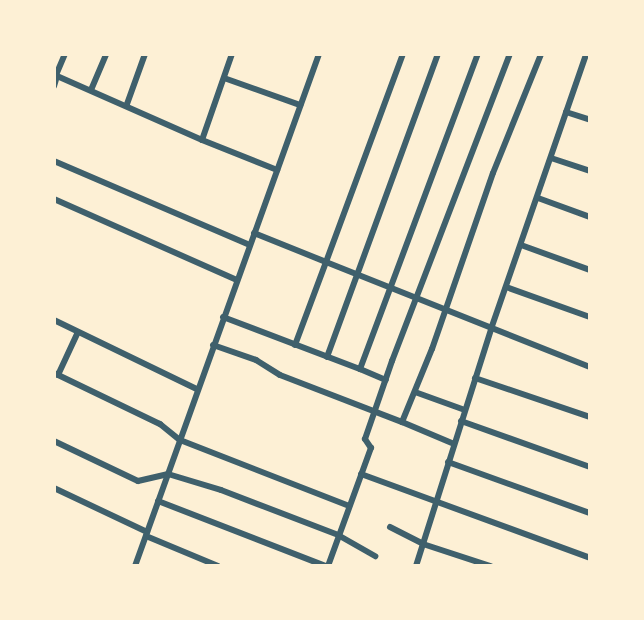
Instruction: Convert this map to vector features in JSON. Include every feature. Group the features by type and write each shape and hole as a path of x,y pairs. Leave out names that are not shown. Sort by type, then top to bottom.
{"street":[{"path":"54,86 65,54"},
{"path":"91,90 106,54"},
{"path":"127,104 145,54"},
{"path":"202,139 232,54"},
{"path":"135,566 319,54"},
{"path":"295,345 403,54"},
{"path":"327,357 438,54"},
{"path":"360,369 478,54"},
{"path":"158,501 327,566 371,448 365,439 374,411 510,54"},
{"path":"402,422 445,311 493,173 541,54"},
{"path":"416,566 491,328 586,54"},
{"path":"582,66 590,69"},
{"path":"56,75 277,170"},
{"path":"224,78 300,105"},
{"path":"566,112 590,120"},
{"path":"551,158 590,171"},
{"path":"54,161 250,245"},
{"path":"538,198 590,217"},
{"path":"54,199 237,280"},
{"path":"254,233 590,367"},
{"path":"521,245 590,270"},
{"path":"506,287 590,317"},
{"path":"223,317 386,380"},
{"path":"54,320 197,389"},
{"path":"78,332 56,374 160,424 180,440 349,506"},
{"path":"213,345 256,360 280,375 454,444"},
{"path":"475,378 590,417"},
{"path":"415,392 465,410"},
{"path":"461,421 590,467"},
{"path":"54,441 138,481 168,474 338,535 375,555"},
{"path":"448,462 590,513"},
{"path":"361,474 590,558"},
{"path":"54,488 218,566"},
{"path":"390,527 422,544 490,566"}]}
